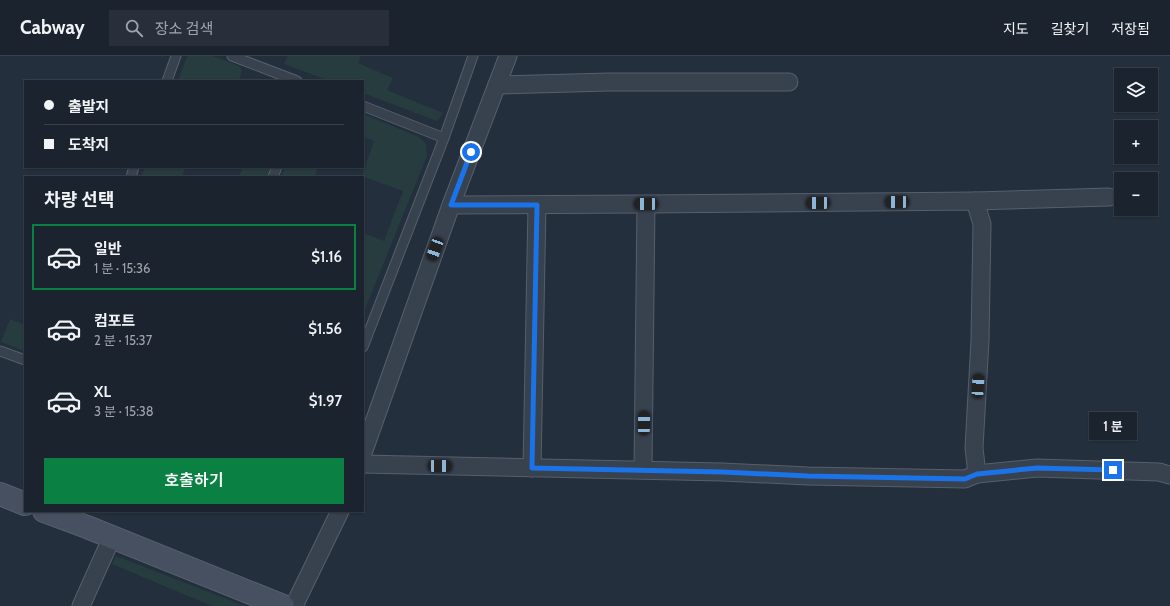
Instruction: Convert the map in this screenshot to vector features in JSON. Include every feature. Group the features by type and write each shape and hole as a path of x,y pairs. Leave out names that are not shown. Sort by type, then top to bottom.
{"main road":[{"path":"0,494 24,504"},
{"path":"47,512 283,606"}],"street":[{"path":"364,450 451,205 508,56"},
{"path":"497,85 609,82 789,82"},
{"path":"451,205 975,201 1109,197"},
{"path":"975,201 982,224 980,340 974,448 977,474"},
{"path":"643,470 646,204"},
{"path":"532,468 537,205"},
{"path":"364,464 965,479 977,474 1037,468 1159,472 1170,475"},
{"path":"294,606 340,512"},
{"path":"81,606 112,537"}],"lane":[{"path":"167,80 176,56"},
{"path":"232,56 294,80"},
{"path":"364,344 444,138 473,56"},
{"path":"364,106 444,138"},
{"path":"0,351 24,360"}],"green space":[{"path":"213,56 239,66 242,70 239,80 178,80 187,57"},
{"path":"288,56 361,56 358,63 393,78 387,90 443,113 437,121 364,93 364,80 327,80 284,64"},
{"path":"364,114 419,137 426,144 427,156 364,310 364,233 384,241 403,191 362,176 374,141 364,137"},
{"path":"145,168 185,168 182,176 141,176"},
{"path":"243,168 271,168 268,176 239,176"},
{"path":"285,168 318,168 314,176 281,176"},
{"path":"10,319 24,325 24,351 1,342"},
{"path":"116,556 245,606 212,606 112,564"}],"route":[{"path":"471,152 451,205 537,205 532,468 965,479 977,474 1037,468 1113,470"}]}
